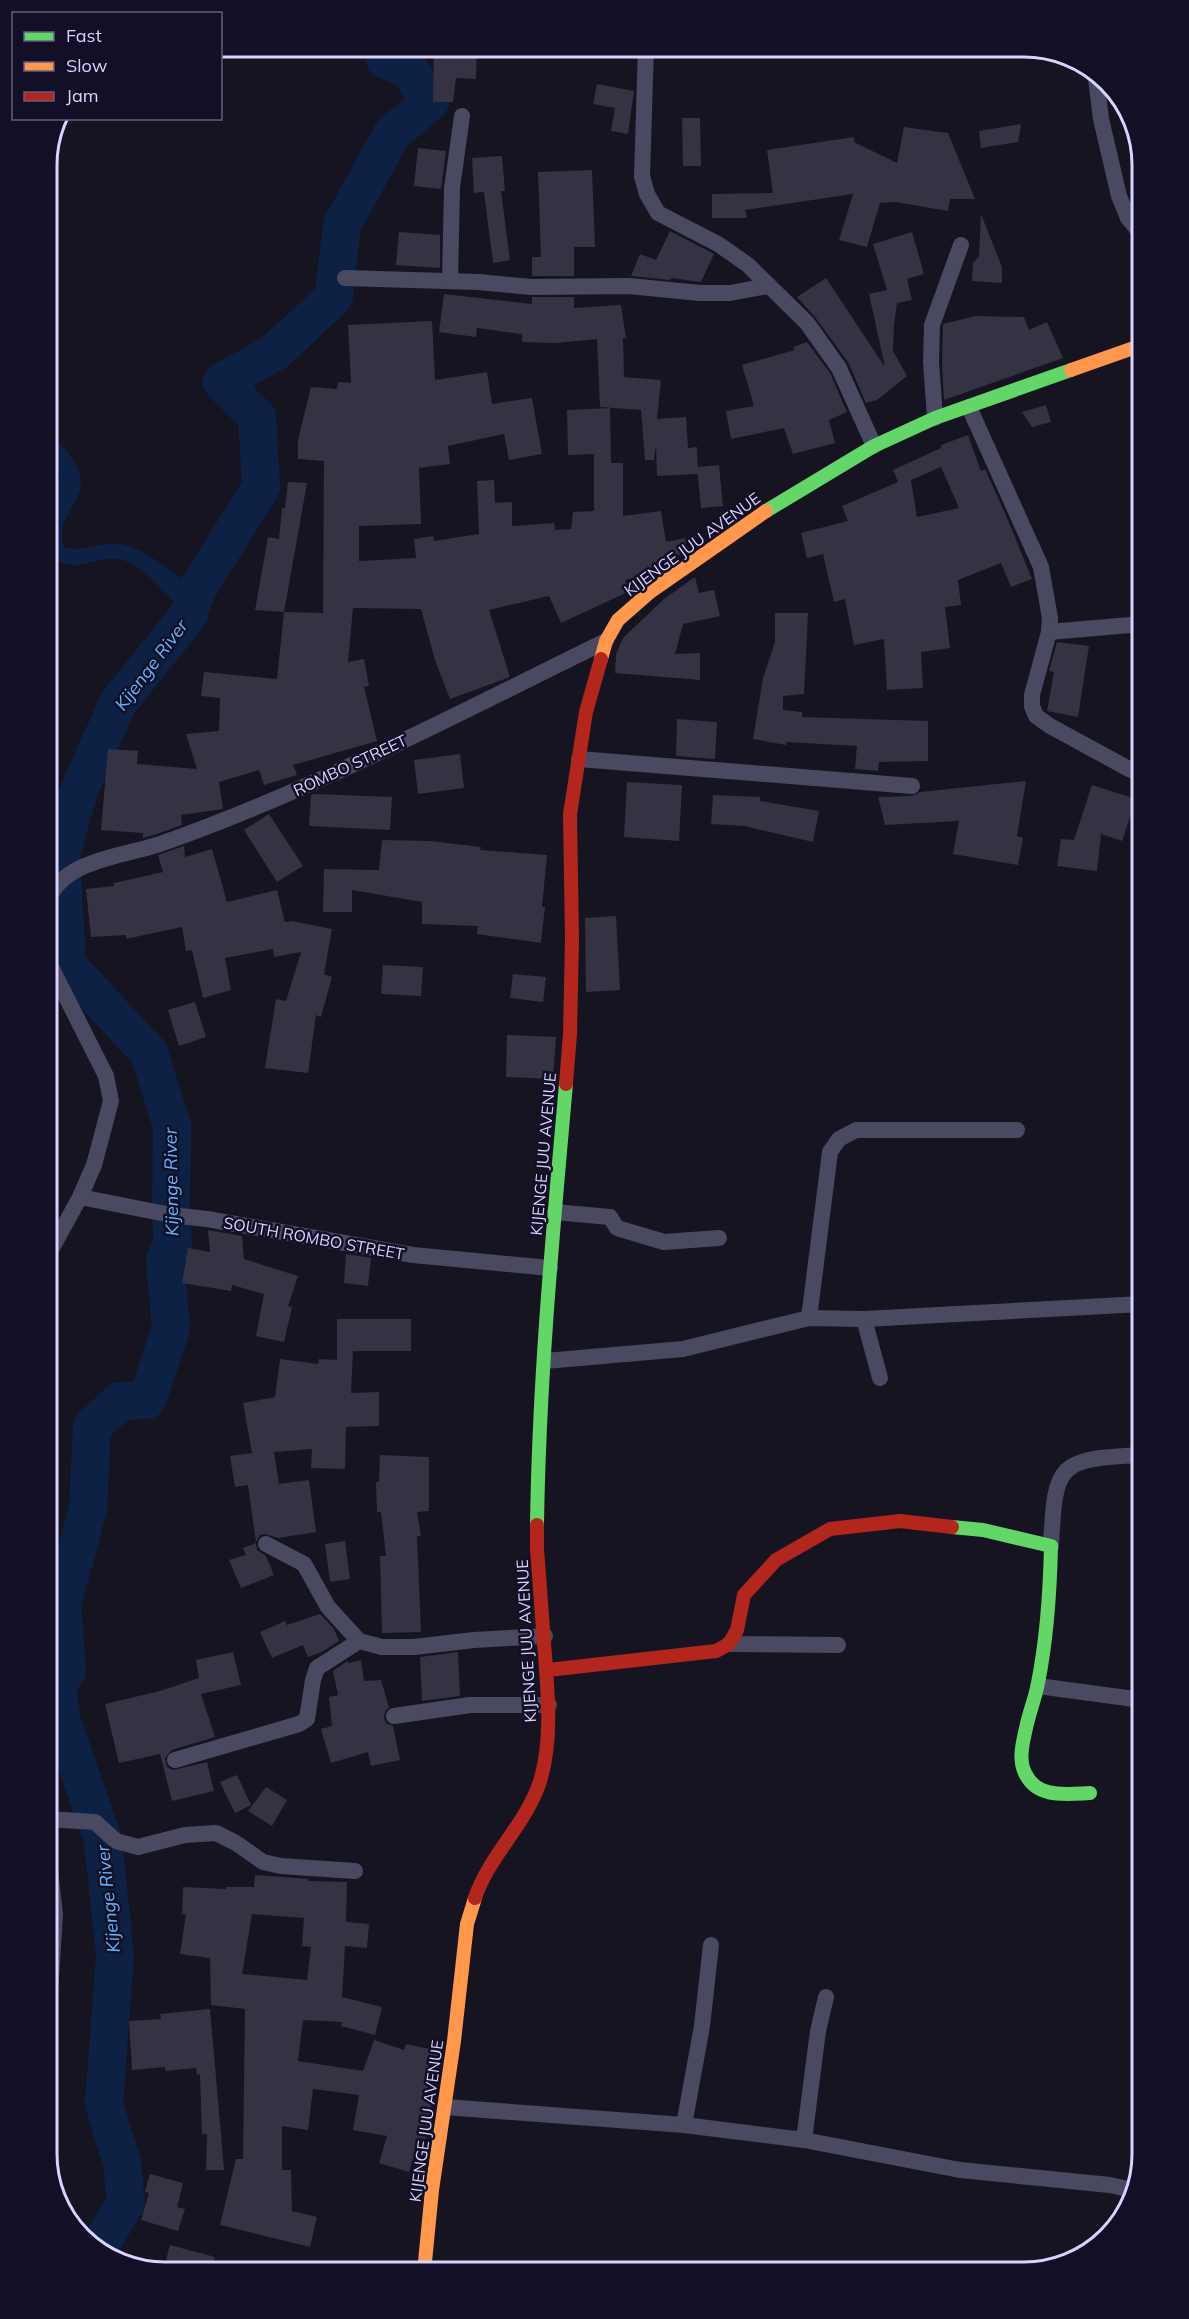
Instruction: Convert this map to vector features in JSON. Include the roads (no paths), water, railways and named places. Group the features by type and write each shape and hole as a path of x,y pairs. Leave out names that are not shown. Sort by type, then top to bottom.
{"street":[{"path":"646,57 642,176 647,194 658,213 718,244 748,265 807,323 839,368 874,446"},
{"path":"1097,86 1101,119 1119,196 1132,223"},
{"path":"450,281 452,188 462,116"},
{"path":"935,418 931,362 932,325 961,245"},
{"path":"345,278 450,281 532,287 629,286 700,293 730,293 768,286"},
{"name":"KIJENGE JUU AVENUE","path":"425,2262 432,2190 445,2107 467,1924 480,1884 526,1813 541,1779 547,1745 548,1670 537,1550 540,1432 550,1268 562,1147 571,1011 570,814 586,712 606,641 618,620 650,592 771,507 874,446 935,418 1132,349"},
{"path":"969,407 1041,567 1050,618 1049,632 1032,695 1032,706 1036,716 1059,732 1132,771"},
{"path":"1049,632 1132,625"},
{"name":"ROMBO STREET","path":"57,888 83,865 158,844 273,801 387,749 606,641"},
{"path":"579,759 912,786"},
{"path":"57,979 106,1076 111,1101 94,1165 80,1197 57,1239"},
{"path":"809,1318 830,1152 839,1139 856,1130 1017,1130"},
{"name":"SOUTH ROMBO STREET","path":"80,1197 171,1215 207,1219 413,1255 550,1268"},
{"path":"555,1212 610,1217 617,1228 664,1242 718,1238"},
{"path":"545,1361 683,1349 809,1318 864,1318 1132,1306"},
{"path":"864,1318 880,1378"},
{"path":"1090,1793 1045,1793 1034,1786 1025,1773 1022,1760 1023,1743 1038,1686 1050,1599 1053,1497 1059,1479 1071,1465 1095,1457 1132,1455"},
{"path":"729,1644 737,1630 744,1595 776,1560 830,1529 900,1521 983,1530 1051,1546"},
{"path":"266,1545 304,1564 328,1607 359,1641 382,1647 414,1647 546,1636"},
{"path":"175,1760 299,1724 307,1719 317,1668 359,1641"},
{"path":"548,1670 716,1651 729,1644 838,1645"},
{"path":"1038,1686 1132,1699"},
{"path":"394,1716 470,1705 549,1705"},
{"path":"57,1820 95,1822 116,1841 138,1847 185,1835 216,1833 236,1843 263,1862 281,1866 355,1871"},
{"path":"684,2125 702,2026 711,1945"},
{"path":"804,2140 818,2031 826,1997"},
{"path":"445,2107 684,2125 804,2140 960,2170 1110,2185 1126,2189"}],"water":[{"path":"57,440 73,460 80,474 81,485 64,524 62,535 64,547 80,549 105,544 120,544 149,556 197,590 188,616 157,584 130,563 111,559 76,565 57,561 57,488 60,477 57,471"}],"waterway":[{"name":"Kijenge River","path":"57,1687 67,1671 62,1606 88,1508 92,1427 120,1401 147,1400 171,1328 165,1260 173,1242 172,1126 149,1053 67,965 61,856 78,793 118,703 188,616 197,590 261,487 257,417 222,382 275,352 334,297 342,225 392,134 430,102 409,69 385,60 384,57"},
{"name":"Kijenge River","path":"57,1687 62,1722 103,1840 115,1956 104,2104 122,2163 126,2203 102,2242"}]}
